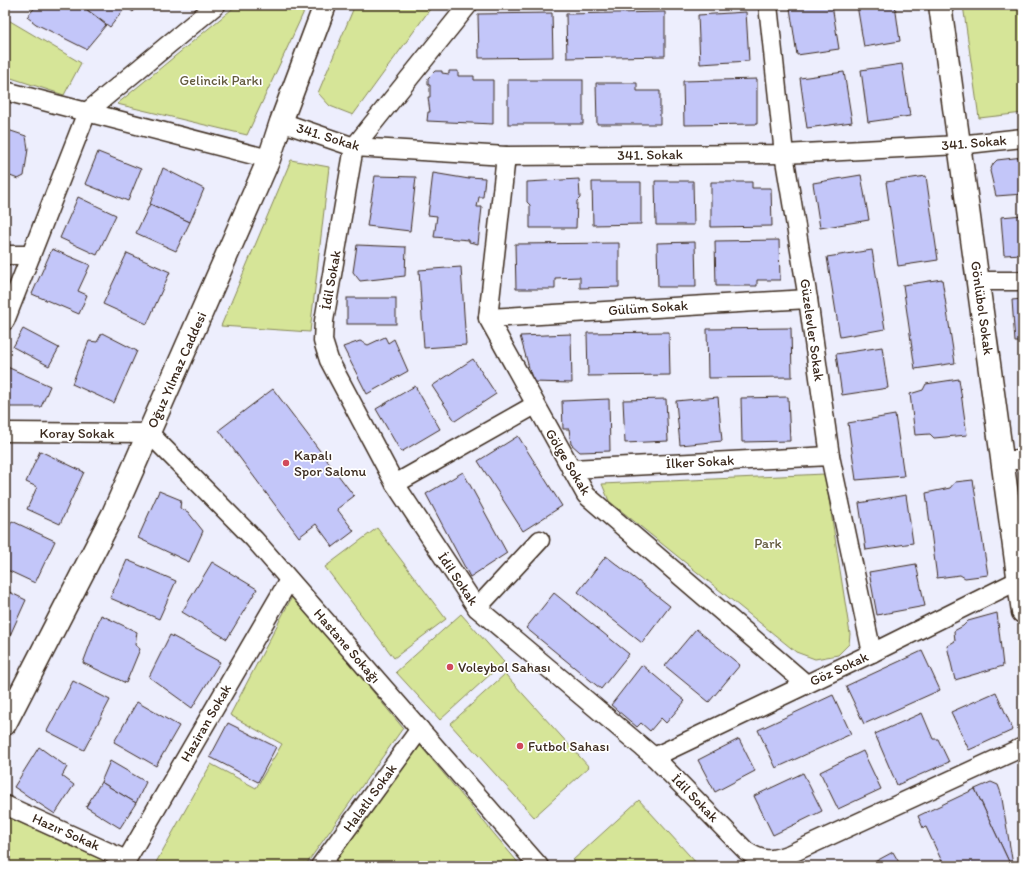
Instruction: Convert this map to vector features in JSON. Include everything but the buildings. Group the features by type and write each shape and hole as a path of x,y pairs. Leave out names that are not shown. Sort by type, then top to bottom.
{"main road":[{"name":"Oğuz Yılmaz Caddesi","path":"5,724 113,514 269,159 281,122 325,5"},
{"name":"Gönlübol Sokak","path":"940,5 978,281 1013,460 1023,612"}],"street":[{"path":"5,321 87,112 216,5"},
{"name":"İdil Sokak","path":"468,5 354,147 324,321 323,341 329,360 395,484 477,608 654,757 746,850 756,857 775,860 790,854 1023,747"},
{"name":"Güzelevler Sokak","path":"768,5 784,154 808,298 830,456 872,653"},
{"path":"5,91 269,159"},
{"name":"341. Sokak","path":"281,122 354,147 506,156 784,154 959,145 1023,138"},
{"path":"488,318 506,156"},
{"path":"5,255 31,255"},
{"path":"978,281 1023,281"},
{"name":"Gülüm Sokak","path":"488,318 808,298"},
{"name":"Gölge Sokak","path":"488,318 570,469 586,495 806,684"},
{"path":"395,484 535,405"},
{"name":"Koray Sokak","path":"5,432 149,433"},
{"name":"Hastane Sokağı","path":"149,433 254,539 539,866"},
{"name":"İlker Sokak","path":"570,469 830,456"},
{"path":"477,608 540,540"},
{"name":"Haziran Sokak","path":"125,863 289,580"},
{"name":"Göz Sokak","path":"654,757 1021,580"},
{"name":"Halatlı Sokak","path":"320,866 420,729"},
{"name":"Hazır Sokak","path":"5,805 125,863"}],"green space":[{"name":"Gelincik Parkı","path":"237,5 307,5 247,135 117,104"},
{"path":"355,5 433,5 353,115 330,106 318,93"},
{"path":"963,5 1023,5 1023,113 979,118"},
{"path":"5,18 81,63 64,95 5,76"},
{"path":"291,160 329,167 310,332 221,326"},
{"name":"Park","path":"825,474 850,634 849,644 838,655 815,659 796,652 609,501 602,484"},
{"path":"377,528 446,619 394,658 325,567"},
{"path":"293,595 403,728 305,866 154,866 211,764 256,788 282,744 230,715"},
{"name":"Voleybol Sahası","path":"461,614 504,662 440,720 396,672"},
{"name":"Futbol Sahası","path":"505,674 589,767 534,817 450,724"},
{"path":"418,743 521,866 332,866"},
{"path":"639,800 699,866 579,866 573,860"},
{"path":"5,816 109,863 107,866 5,866"}],"place":[{"name":"Kapalı Spor Salonu","path":"286,463"},
{"name":"Voleybol Sahası","path":"450,667"},
{"name":"Futbol Sahası","path":"520,746"}]}
